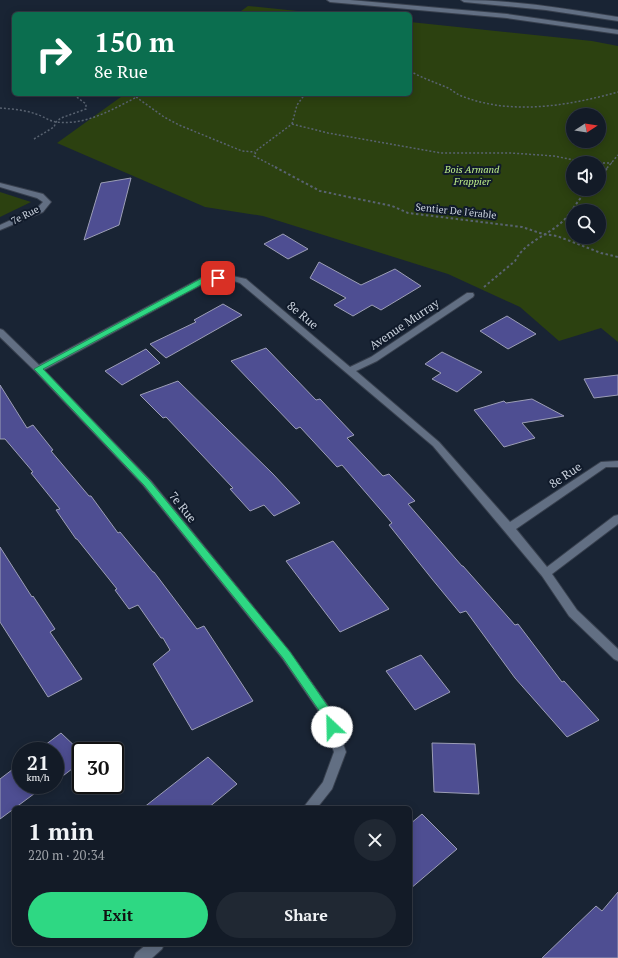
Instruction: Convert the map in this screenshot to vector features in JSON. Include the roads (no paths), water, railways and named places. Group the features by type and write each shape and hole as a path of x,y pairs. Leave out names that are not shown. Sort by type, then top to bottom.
{"street":[{"path":"330,0 507,16 618,32"},
{"path":"464,0 546,8 618,19"},
{"name":"7e Rue","path":"0,185 40,196 47,202 40,210 0,228"},
{"name":"8e Rue","path":"38,369 208,278 228,277 243,281 436,444 546,573 573,614 618,656"},
{"name":"Avenue Murray","path":"350,371 374,359 470,295"},
{"name":"7e Rue","path":"0,332 38,369 147,483 286,655 328,714 340,752 328,785 311,806"},
{"name":"8e Rue","path":"509,528 604,464 618,464"},
{"path":"546,573 618,519"},
{"path":"141,958 155,946"}],"park label":[{"name":"Bois Armand Frappier","path":"472,174"}]}
